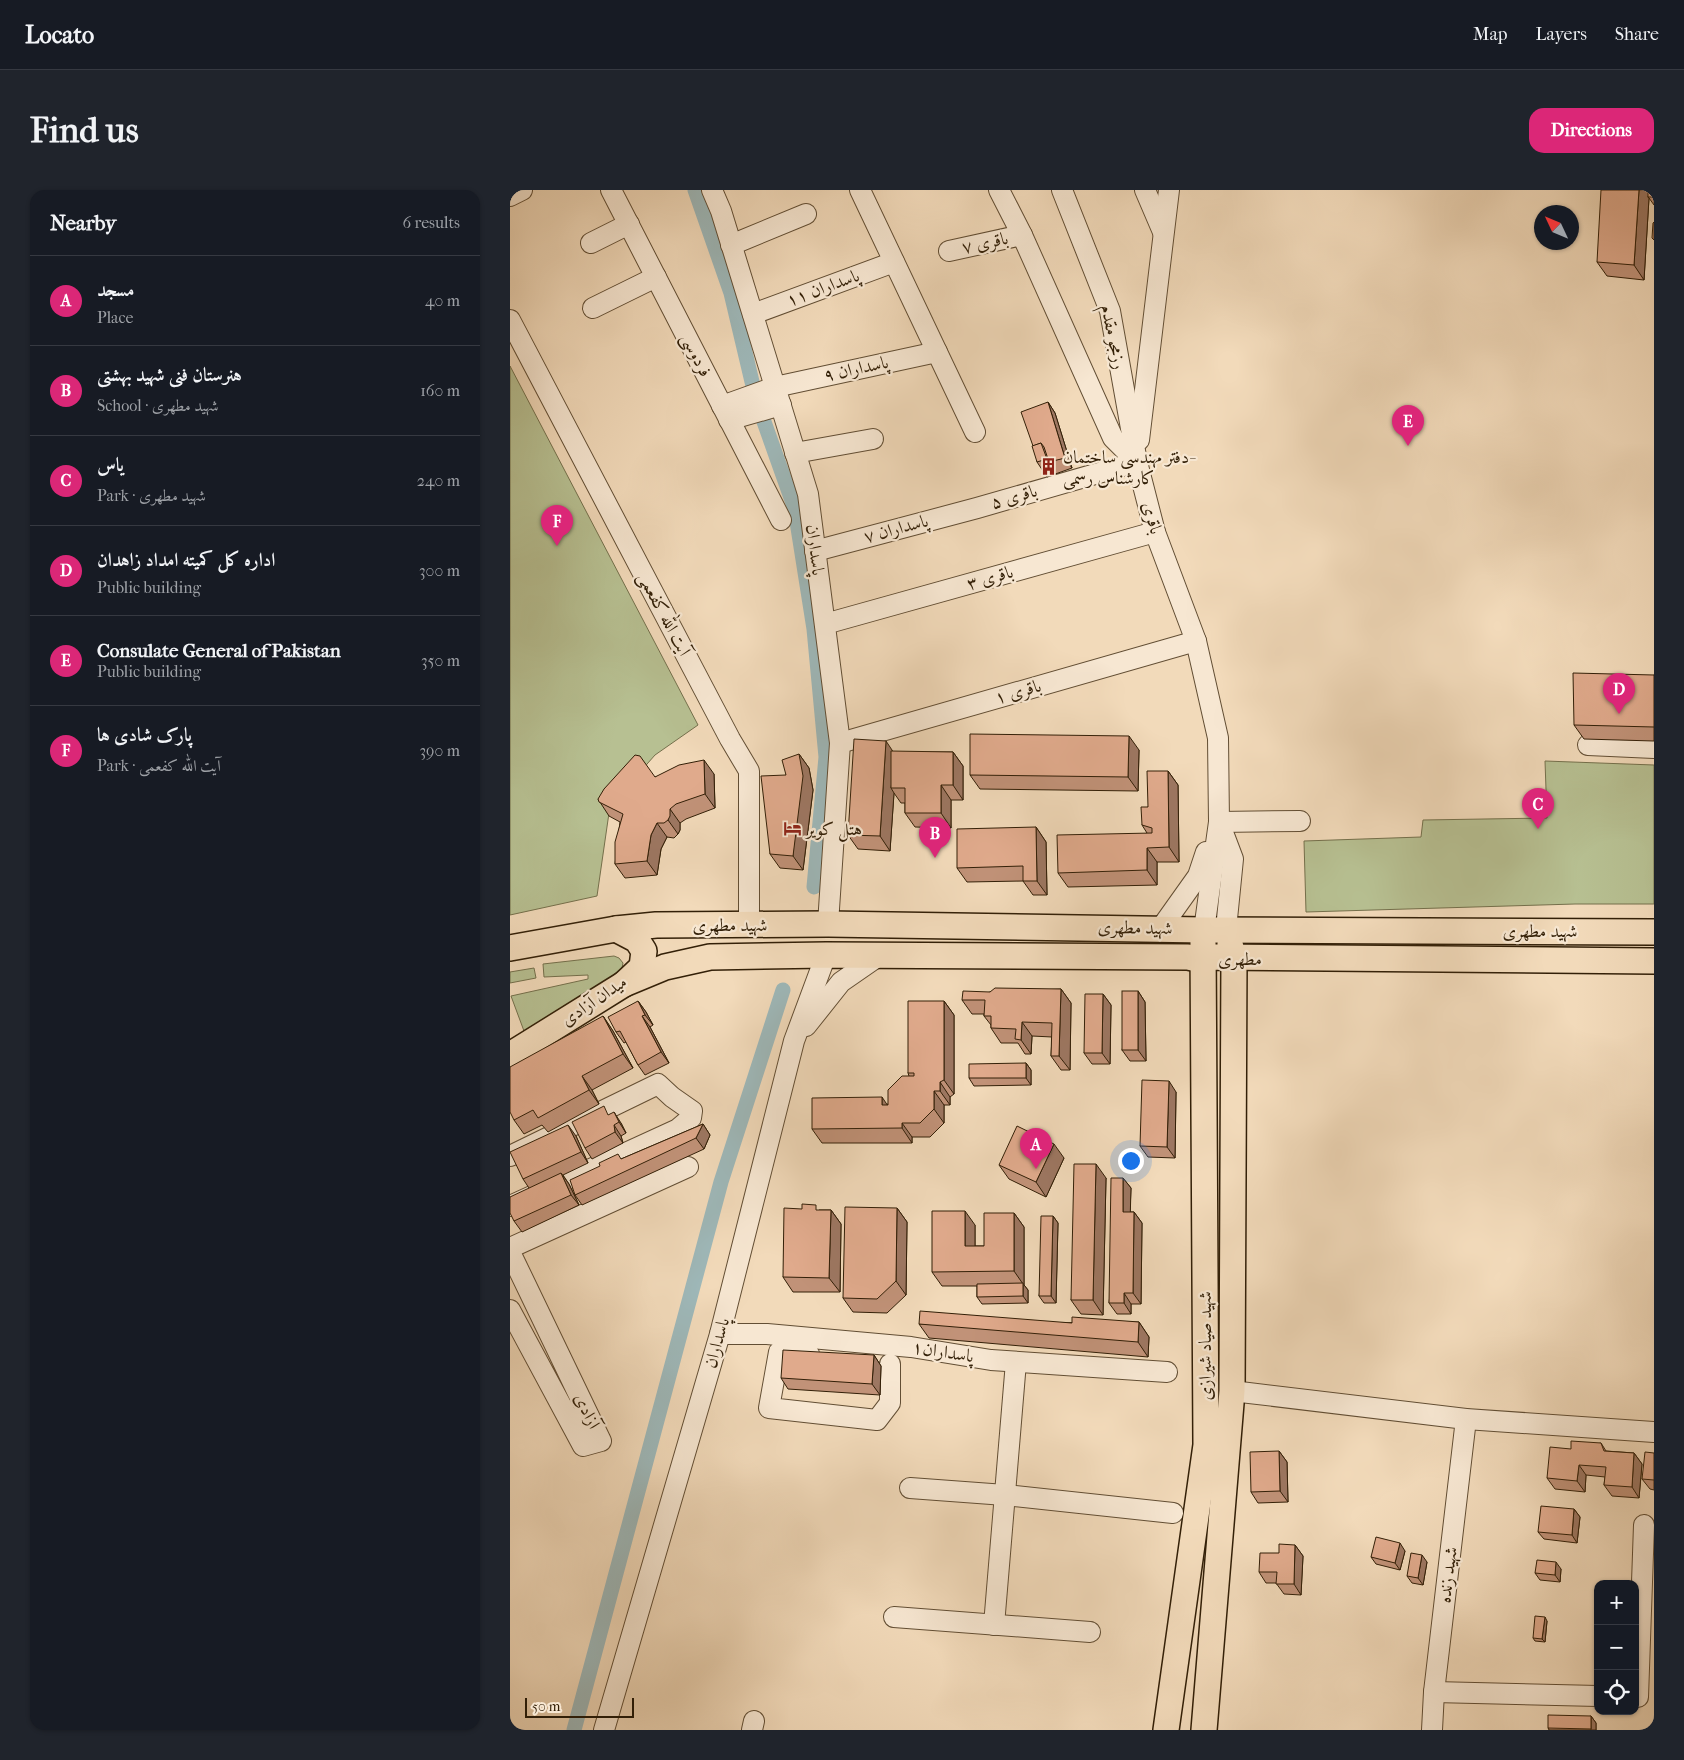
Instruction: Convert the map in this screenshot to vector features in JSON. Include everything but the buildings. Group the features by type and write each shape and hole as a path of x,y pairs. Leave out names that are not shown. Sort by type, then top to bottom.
{"main road":[{"name":"شهید مطهری","path":"616,929 656,925 828,924 1654,932"},
{"path":"826,955 828,924"},
{"path":"510,948 616,929"},
{"name":"میدان آزادی","path":"510,1055 624,984 642,967 644,952 637,940 616,929"},
{"name":"شهید صیاد شیرازی","path":"1204,1730 1232,1391 1234,959 1215,929"},
{"name":"شهید صیاد شیرازی","path":"1166,1730 1206,1445 1202,960 1215,929"},
{"name":"شهید مطهری","path":"624,984 665,967 710,957 826,955"},
{"name":"مطهری","path":"826,955 1188,957 1202,960 1216,957 1234,959 1654,961"}],"street":[{"path":"510,196 522,190"},
{"name":"فردوسی","path":"611,190 781,520"},
{"name":"پاسداران","path":"712,190 721,211 808,494 840,743 828,924"},
{"path":"860,190 975,432"},
{"path":"999,190 1022,235 1113,438 1137,462"},
{"name":"رزمجو مقدم","path":"1062,190 1110,312 1137,462"},
{"path":"1145,190 1164,234"},
{"path":"1137,462 1169,190"},
{"path":"731,245 806,214"},
{"path":"591,243 629,224"},
{"name":"باقری ۷","path":"949,251 1022,235"},
{"name":"پاسداران ۱۱","path":"752,314 894,262"},
{"path":"593,308 656,276"},
{"name":"آیت الله کفعمی","path":"510,320 730,739 749,771 749,925"},
{"name":"پاسداران ۹","path":"727,415 937,352"},
{"path":"795,453 873,439"},
{"name":"باقری ۵","path":"977,508 1137,462"},
{"name":"باقری","path":"1137,462 1154,532 1196,641 1218,738 1218,817"},
{"name":"پاسداران ۷","path":"816,551 977,508"},
{"name":"باقری ۳","path":"825,624 1154,532"},
{"name":"باقری ۱","path":"840,743 1196,641"},
{"path":"1588,745 1654,748"},
{"path":"1218,817 1300,821"},
{"path":"1161,928 1198,876 1218,817"},
{"path":"1215,929 1233,859 1218,817"},
{"name":"پاسداران","path":"604,1730 720,1334 794,1042 826,955"},
{"path":"794,1042 841,982 880,955"},
{"path":"510,1206 678,1129 692,1118 692,1110 672,1097 658,1084 511,1151"},
{"path":"510,1248 688,1167"},
{"name":"آزادی","path":"510,1252 601,1441 582,1446 510,1310"},
{"name":"پاسداران۱","path":"720,1334 752,1333 912,1347 991,1360 1167,1372"},
{"path":"831,1340 828,1356 779,1352 769,1408 877,1420 890,1403 890,1364"},
{"path":"994,1625 1016,1362"},
{"path":"1232,1391 1466,1419 1654,1432"},
{"name":"شهید زنده","path":"1432,1730 1434,1692 1466,1419"},
{"path":"910,1488 1005,1495 1173,1513"},
{"path":"1642,1697 1644,1524"},
{"path":"894,1617 1090,1632"},
{"path":"1434,1692 1594,1696"}],"green space":[{"path":"510,366 698,725 655,755 610,806 597,896 510,915"},
{"path":"1545,761 1654,765 1654,904 1575,904 1306,912 1304,841 1421,837 1423,820 1547,818"},
{"path":"614,956 623,963 622,968 617,974 524,1031 511,996 588,979 588,975 544,977 543,964"},
{"path":"534,968 536,978 510,983 510,972"}],"waterway":[{"path":"695,190 731,293 753,386"},
{"path":"757,402 795,509 814,629 826,757 814,887"},
{"path":"574,1730 721,1182 783,990"}],"place":[{"name":"Consulate General of Pakistan","path":"1408,446"},
{"name":"دفتر مهندسی ساختمان- کارشناس رسمی","path":"1049,467"},
{"name":"پارک شادی ها","path":"557,546"},
{"name":"اداره کل کمیته امداد زاهدان","path":"1619,714"},
{"name":"هتل کویر","path":"792,829"},
{"name":"یاس","path":"1538,829"},
{"name":"هنرستان فنی شهید بهشتی","path":"935,858"},
{"name":"مسجد","path":"1036,1169"}]}
